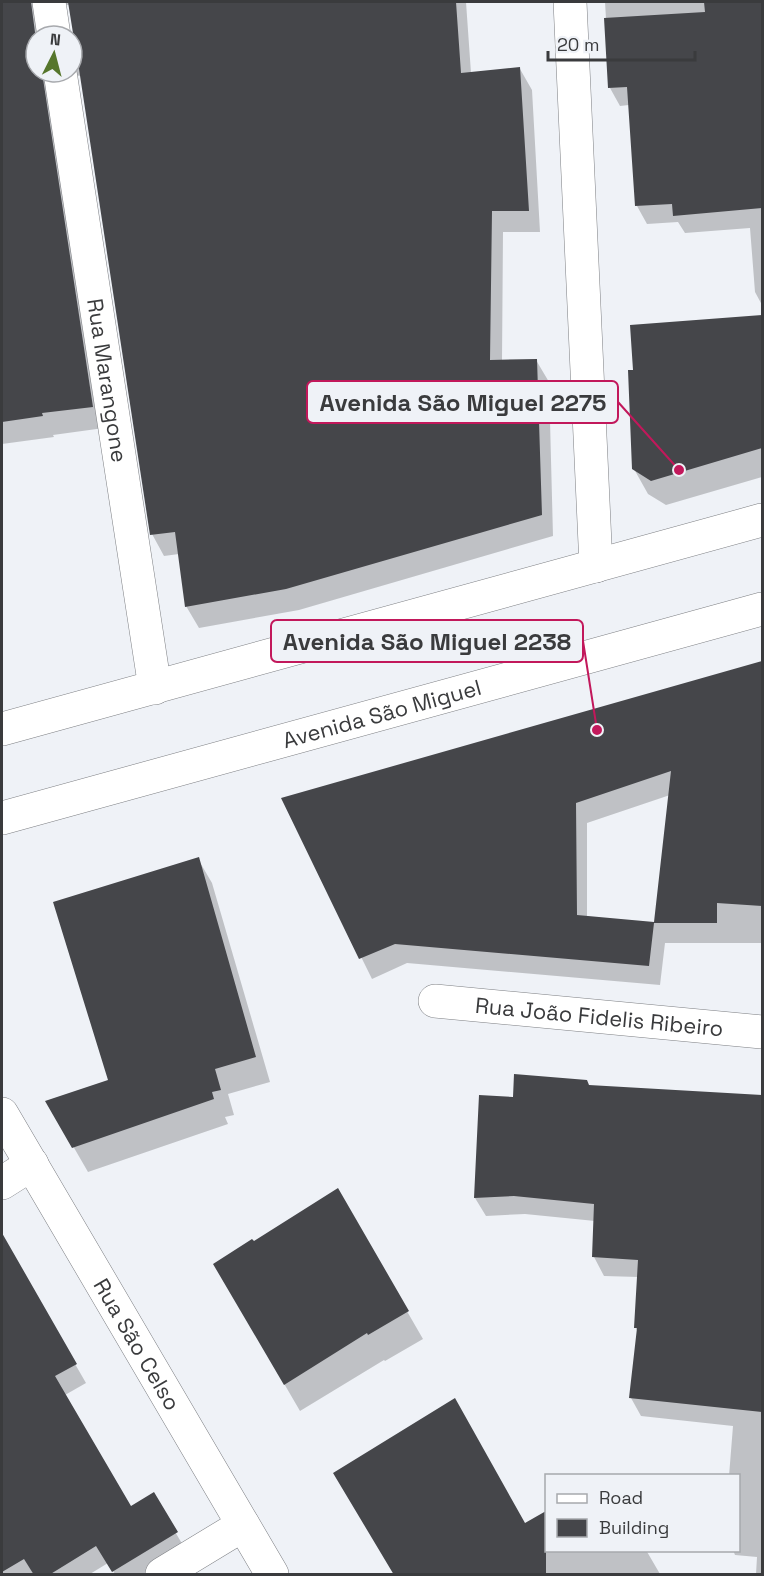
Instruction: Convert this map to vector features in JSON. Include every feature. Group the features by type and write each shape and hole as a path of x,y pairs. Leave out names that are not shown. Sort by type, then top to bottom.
{"street":[{"path":"49,2 52,24"},
{"path":"570,2 596,566"},
{"name":"Rua Marangone","path":"62,84 155,688"},
{"path":"2,729 762,520"},
{"name":"Avenida São Miguel","path":"2,818 762,609"},
{"name":"Rua João Fidelis Ribeiro","path":"435,1001 762,1032"},
{"name":"Rua São Celso","path":"2,1114 272,1575"},
{"path":"2,1183 32,1164"},
{"path":"162,1575 243,1525"}],"building":[{"path":"2,2 31,2 34,24 24,24 24,84 44,84 93,407 42,413 43,416 2,422"},
{"path":"68,2 456,2 461,73 520,67 529,211 492,211 490,360 537,359 542,515 286,589 185,607 175,532 150,535 81,84 84,84 84,24 72,24"},
{"path":"704,2 762,2 762,208 673,216 672,204 635,206 627,87 608,88 604,18 705,12"},
{"path":"762,315 762,448 651,481 632,469 628,370 633,370 630,325"},
{"path":"762,661 762,906 717,903 717,923 654,923 649,966 395,944 359,959 281,798","holes":["671,771 654,922 577,915 576,803"]},
{"path":"199,857 256,1057 215,1069 221,1090 212,1092 214,1099 72,1148 45,1101 108,1080 53,902"},
{"path":"514,1074 587,1080 589,1085 762,1095 762,1412 629,1398 637,1328 634,1328 638,1260 592,1257 594,1204 514,1196 474,1198 479,1095 513,1097"},
{"path":"338,1188 409,1311 368,1335 367,1333 284,1385 213,1264"},
{"path":"2,1233 77,1364 55,1376 131,1506 154,1492 178,1532 112,1572 96,1546 49,1575 34,1575 24,1559 2,1572"},
{"path":"455,1398 525,1523 545,1512 546,1575 394,1575 333,1473"}],"place":[{"name":"Avenida São Miguel 2275","path":"679,470"},
{"name":"Avenida São Miguel 2238","path":"597,730"}]}
